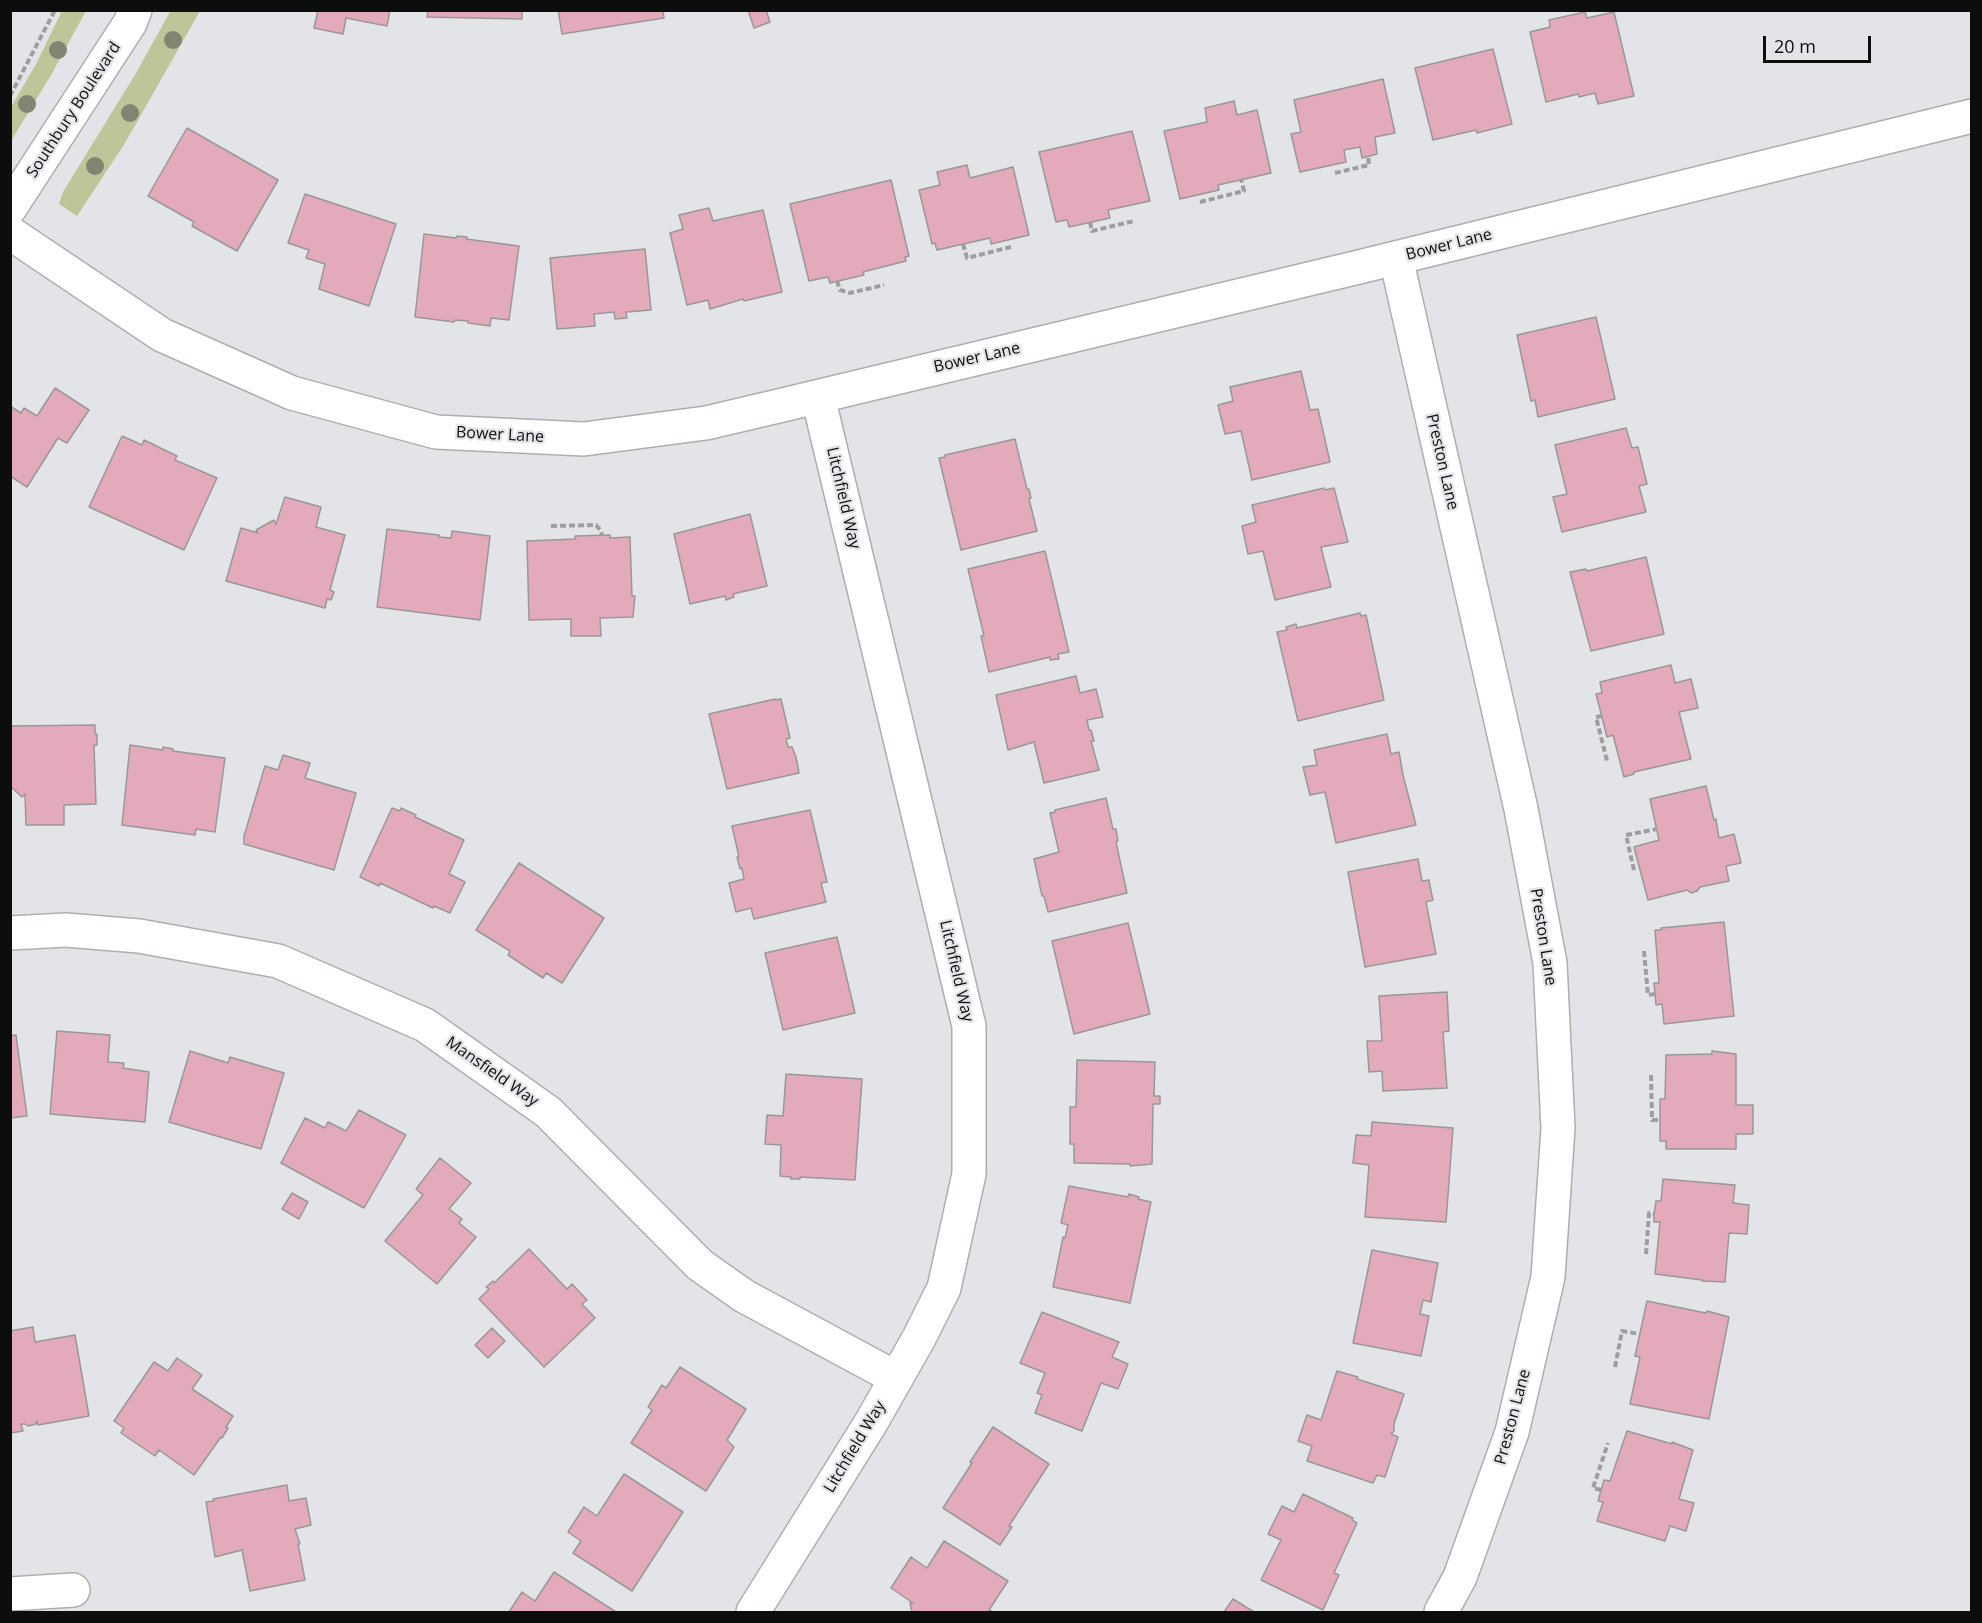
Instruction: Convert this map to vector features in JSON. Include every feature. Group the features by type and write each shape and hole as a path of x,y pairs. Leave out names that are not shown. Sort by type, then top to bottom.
{"street":[{"name":"Southbury Boulevard","path":"10,208 130,23 135,10"},
{"name":"Bower Lane","path":"10,233 162,335 292,393 436,432 584,439 706,423 818,397 1396,258 1971,116"},
{"name":"Preston Lane","path":"1396,258 1521,809 1548,953 1558,1128 1548,1277 1512,1432 1460,1577 1441,1612"},
{"name":"Litchfield Way","path":"753,1612 866,1431 944,1288 969,1174 969,1026 818,397"},
{"name":"Mansfield Way","path":"10,933 66,930 139,936 278,961 425,1026 548,1112 700,1265 744,1296 896,1378"},
{"path":"10,1594 73,1590"}],"path":[{"path":"10,96 55,10"},
{"path":"1335,172 1369,165 1368,156"},
{"path":"1200,202 1244,191 1241,179"},
{"path":"1090,222 1092,231 1134,221"},
{"path":"963,244 967,258 1011,247"},
{"path":"837,281 840,290 850,293 884,285"},
{"path":"551,526 596,525 602,535"},
{"path":"1602,716 1596,717 1607,761"},
{"path":"1634,870 1626,835 1657,829"},
{"path":"1644,951 1648,995 1655,994"},
{"path":"1651,1076 1652,1120 1659,1120"},
{"path":"1646,1254 1649,1213 1654,1214"},
{"path":"1615,1367 1622,1331 1640,1335"},
{"path":"1601,1490 1593,1488 1608,1443"}],"green space":[{"path":"171,10 200,11 125,143 77,216 59,204 63,192 136,73"},
{"path":"62,11 86,11 11,141 11,107 36,64"}],"building":[{"path":"318,10 390,10 387,26 346,18 343,34 314,28"},
{"path":"428,10 522,10 522,19 427,17"},
{"path":"558,10 663,10 664,18 562,34"},
{"path":"748,10 766,10 770,22 754,28"},
{"path":"1585,12 1587,18 1614,12 1634,96 1598,104 1595,93 1579,97 1578,94 1546,102 1530,32 1550,27 1549,20"},
{"path":"1493,49 1512,124 1477,133 1476,130 1433,140 1415,68"},
{"path":"1383,79 1395,133 1375,137 1377,154 1362,158 1360,147 1344,150 1346,162 1300,172 1291,134 1301,132 1294,100"},
{"path":"1234,101 1237,115 1257,110 1271,173 1218,185 1219,190 1180,199 1164,131 1207,122 1205,108"},
{"path":"187,128 278,180 237,251 192,226 194,222 148,196"},
{"path":"1132,131 1150,201 1108,210 1110,218 1069,227 1067,220 1056,222 1039,152"},
{"path":"967,165 970,178 1013,167 1029,235 991,244 990,238 937,250 935,243 932,244 919,190 940,185 937,172"},
{"path":"891,180 909,256 905,257 906,261 830,283 828,277 809,281 790,204"},
{"path":"305,194 396,224 369,306 319,289 325,264 306,258 309,250 288,243"},
{"path":"709,208 713,221 763,210 782,292 744,301 743,299 710,309 708,300 687,305 670,233 683,229 679,215"},
{"path":"424,234 467,237 466,239 519,246 509,320 491,318 490,326 468,323 468,321 455,320 454,322 415,317"},
{"path":"645,249 651,310 626,312 627,318 615,319 614,312 594,314 595,326 557,329 550,258"},
{"path":"1596,317 1615,399 1538,417 1535,400 1531,401 1517,335"},
{"path":"1301,371 1310,410 1318,409 1330,462 1252,480 1241,431 1225,434 1218,405 1233,401 1230,387"},
{"path":"55,388 89,410 67,443 58,438 27,487 10,476 10,406 21,413 24,408 37,416"},
{"path":"1626,428 1632,448 1638,447 1647,484 1639,486 1646,512 1562,532 1553,497 1567,494 1555,445"},
{"path":"122,436 142,445 144,440 177,456 175,460 217,478 184,550 89,507"},
{"path":"1015,439 1027,489 1029,489 1031,498 1029,499 1037,531 961,550 939,458"},
{"path":"1324,488 1325,490 1334,488 1348,542 1321,547 1331,587 1275,600 1263,551 1248,554 1242,526 1256,522 1252,505"},
{"path":"285,497 321,507 316,527 345,535 330,590 334,592 331,600 327,599 325,608 226,581 241,528 258,533 256,530 274,520 276,524"},
{"path":"750,514 767,586 733,594 734,597 726,600 725,596 690,604 674,534"},
{"path":"387,529 451,538 452,531 490,536 480,620 377,607"},
{"path":"610,535 610,538 630,537 632,596 635,596 633,617 600,618 601,636 571,636 571,619 529,620 527,541"},
{"path":"1045,551 1069,652 1058,654 1059,659 1050,660 1050,657 989,672 981,636 984,636 968,569"},
{"path":"1646,557 1664,634 1591,651 1570,572 1586,569 1587,571"},
{"path":"1360,613 1361,616 1366,615 1384,700 1298,721 1277,632 1287,630 1286,627 1296,624 1297,628"},
{"path":"1671,665 1675,683 1691,679 1698,708 1679,712 1691,759 1634,772 1624,777 1613,735 1607,737 1596,694 1602,693 1600,682"},
{"path":"1076,676 1080,693 1096,689 1103,717 1087,720 1094,741 1091,741 1099,770 1044,783 1034,742 1008,750 996,695"},
{"path":"781,699 790,738 786,739 788,747 792,747 796,757 799,773 727,789 709,714"},
{"path":"95,725 95,734 97,734 97,745 94,745 96,804 64,805 64,825 26,825 25,794 22,797 10,786 10,726"},
{"path":"1387,734 1391,754 1399,752 1416,825 1336,843 1325,792 1310,795 1303,767 1317,765 1314,750"},
{"path":"130,745 163,750 163,747 173,749 173,751 225,758 215,832 196,829 195,835 122,825"},
{"path":"283,755 310,763 305,778 356,793 334,870 244,844 244,836 265,766 278,770"},
{"path":"1706,786 1719,838 1734,834 1741,863 1726,866 1729,881 1700,887 1691,893 1687,890 1648,900 1634,847 1659,840 1650,799"},
{"path":"1106,798 1113,829 1116,829 1118,841 1116,842 1127,893 1048,912 1034,859 1059,852 1050,813"},
{"path":"392,808 400,811 401,808 464,840 449,874 465,882 450,913 434,906 433,908 380,883 379,886 360,877"},
{"path":"810,810 827,882 821,883 826,902 754,919 751,908 736,912 729,883 744,879 737,857 739,857 732,826"},
{"path":"1418,859 1422,881 1429,880 1433,900 1426,902 1436,954 1365,967 1348,872"},
{"path":"519,863 604,918 562,983 546,973 543,978 508,955 510,951 476,930"},
{"path":"1724,922 1734,1016 1664,1024 1662,1004 1656,1005 1654,983 1659,983 1655,930"},
{"path":"1128,923 1150,1014 1074,1034 1052,941"},
{"path":"837,937 855,1013 783,1030 765,953"},
{"path":"1447,992 1449,1031 1443,1032 1447,1088 1383,1091 1382,1071 1369,1072 1367,1041 1382,1041 1379,996"},
{"path":"57,1031 110,1035 108,1062 124,1063 123,1068 149,1072 145,1122 50,1114"},
{"path":"16,1035 27,1116 10,1118 10,1036"},
{"path":"190,1051 228,1063 230,1057 284,1073 261,1149 169,1122"},
{"path":"1712,1051 1736,1054 1736,1105 1753,1105 1753,1134 1736,1134 1736,1149 1666,1149 1666,1141 1660,1141 1660,1099 1665,1099 1666,1055 1712,1054"},
{"path":"1077,1060 1155,1062 1154,1096 1160,1096 1160,1104 1153,1104 1152,1164 1130,1166 1130,1164 1074,1163 1074,1144 1070,1144 1070,1107 1076,1107"},
{"path":"786,1074 862,1079 855,1180 800,1177 800,1179 791,1179 791,1177 780,1176 781,1145 765,1144 767,1115 783,1116"},
{"path":"359,1110 406,1135 364,1208 281,1163 305,1118 325,1128 328,1122 346,1131"},
{"path":"1372,1122 1453,1128 1446,1222 1365,1217 1369,1165 1353,1163 1356,1135 1371,1136"},
{"path":"440,1158 471,1183 449,1209 462,1219 459,1223 476,1237 437,1284 385,1241 423,1195 416,1189"},
{"path":"1663,1179 1735,1185 1733,1203 1749,1205 1747,1234 1729,1233 1725,1282 1655,1274 1660,1222 1654,1222 1654,1214 1656,1201 1661,1201"},
{"path":"1069,1186 1128,1197 1129,1194 1151,1202 1130,1303 1053,1287 1063,1237 1065,1238 1068,1225 1061,1223"},
{"path":"292,1193 308,1202 299,1219 282,1209"},
{"path":"529,1249 567,1289 572,1284 587,1300 582,1304 595,1318 544,1367 479,1299 489,1289 486,1287 493,1281 494,1283"},
{"path":"1372,1250 1438,1263 1431,1302 1423,1300 1420,1314 1429,1316 1421,1356 1353,1343"},
{"path":"1647,1301 1729,1317 1709,1419 1630,1404 1640,1357 1635,1356"},
{"path":"1042,1312 1119,1342 1112,1357 1128,1364 1118,1389 1101,1383 1082,1431 1035,1413 1042,1395 1037,1393 1045,1373 1020,1363"},
{"path":"33,1327 35,1342 75,1335 89,1416 38,1425 37,1421 36,1424 28,1426 21,1424 23,1431 10,1433 10,1331"},
{"path":"492,1328 505,1341 488,1358 475,1345"},
{"path":"177,1358 202,1375 192,1389 233,1416 222,1438 194,1475 159,1450 155,1456 121,1433 124,1428 114,1421 154,1362 168,1371"},
{"path":"680,1367 746,1409 727,1440 734,1447 706,1491 631,1443 652,1410 648,1407 662,1385 666,1388"},
{"path":"1337,1371 1404,1394 1394,1424 1394,1431 1391,1434 1398,1437 1385,1477 1377,1475 1373,1483 1307,1461 1312,1446 1298,1441 1307,1415 1321,1420"},
{"path":"993,1427 1049,1464 1009,1526 1012,1527 1000,1545 943,1508"},
{"path":"1627,1431 1672,1444 1672,1442 1693,1450 1679,1499 1694,1503 1686,1531 1670,1526 1665,1541 1597,1521 1603,1502 1598,1501 1604,1480 1610,1481"},
{"path":"624,1474 683,1512 632,1591 573,1553 581,1541 568,1532 584,1507 597,1516"},
{"path":"287,1485 289,1501 306,1498 311,1525 295,1529 300,1544 298,1544 305,1580 250,1591 242,1550 215,1557 206,1502"},
{"path":"1303,1494 1353,1518 1352,1520 1357,1523 1334,1573 1339,1575 1323,1610 1261,1580 1281,1540 1268,1534 1282,1506 1294,1512"},
{"path":"944,1541 1008,1581 989,1610 993,1612 912,1612 910,1603 913,1603 891,1588 911,1557 927,1568"},
{"path":"554,1572 616,1612 509,1612 522,1592 535,1601"},
{"path":"1233,1599 1254,1612 1224,1612"}]}
